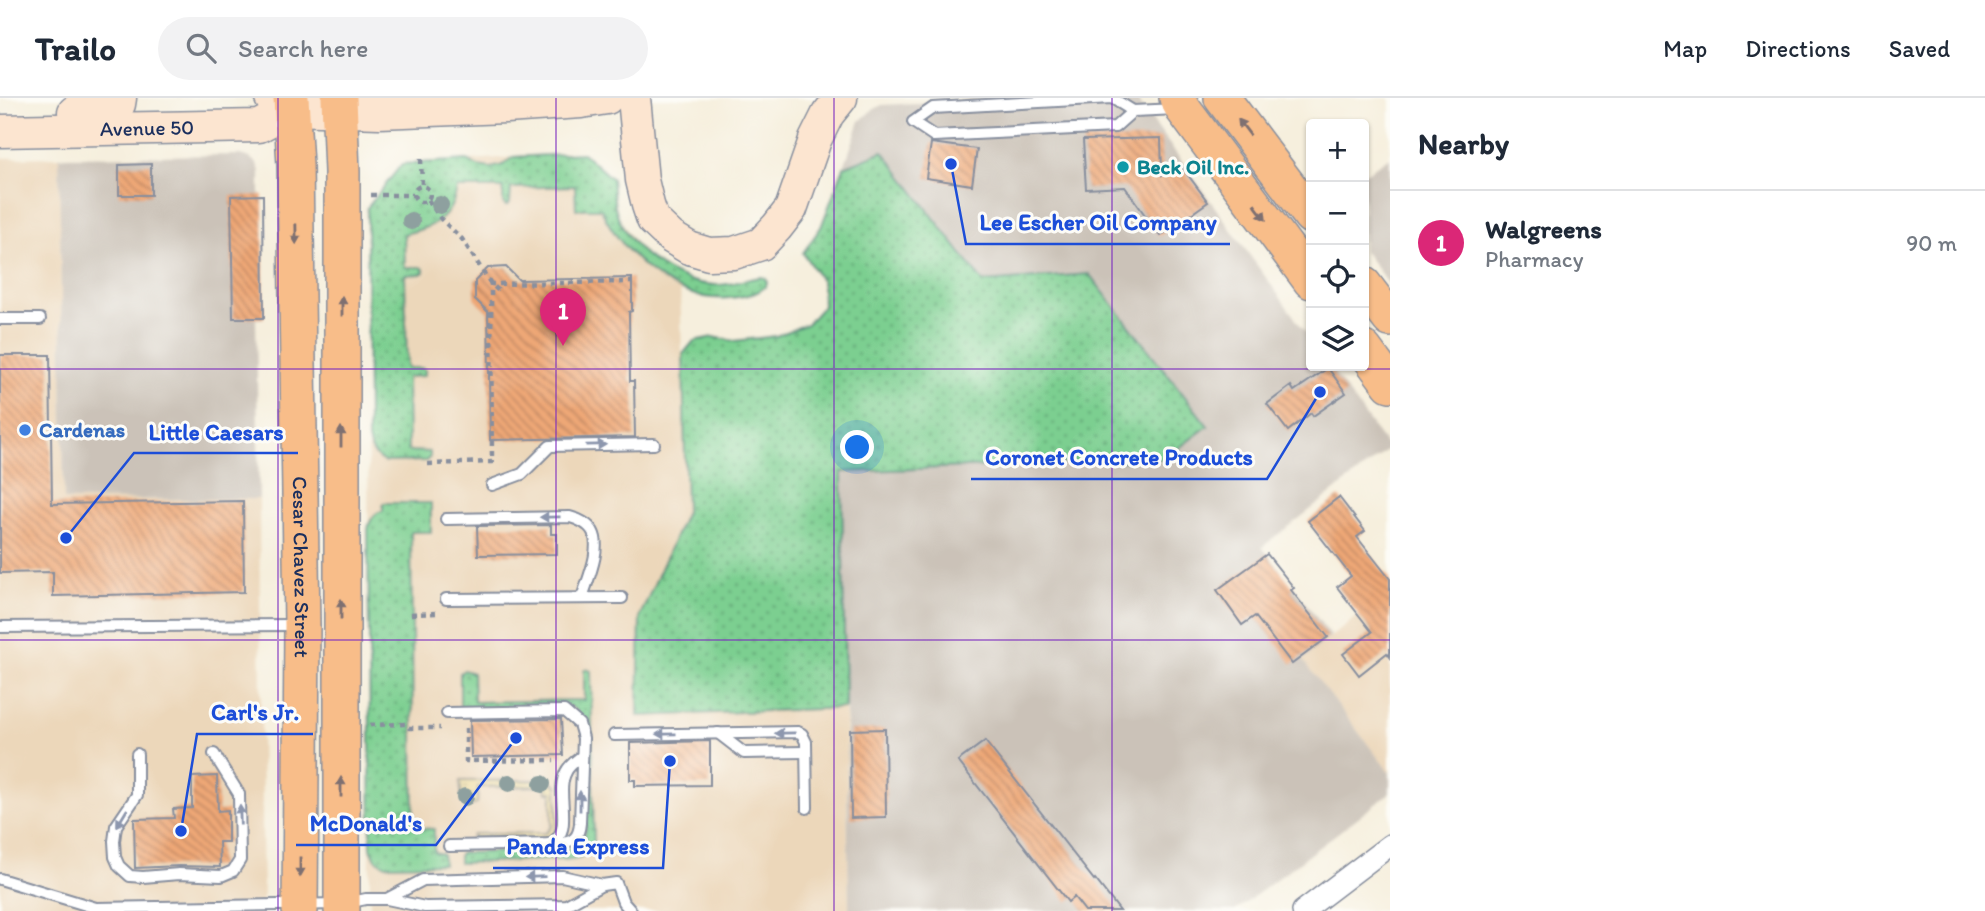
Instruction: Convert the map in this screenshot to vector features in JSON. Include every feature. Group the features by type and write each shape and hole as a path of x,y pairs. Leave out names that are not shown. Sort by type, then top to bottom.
{"main road":[{"path":"36,130 44,115 58,112 111,111 120,104 120,98"},
{"path":"284,102 339,104 379,112 506,107 607,98"},
{"path":"634,98 642,180 653,220 671,237 689,248 709,254 734,253 761,244 777,227 791,209 816,140 828,114 841,98"},
{"path":"1222,98 1306,209"},
{"name":"Avenue 50","path":"0,131 259,126 284,102"},
{"name":"Cesar Chavez Street","path":"284,102 295,165 302,625 300,908"},
{"path":"1180,103 1306,274"},
{"name":"Cesar Chavez Street","path":"339,104 342,166 342,908"},
{"path":"1369,292 1390,319"},
{"path":"1369,356 1390,384"}],"street":[{"path":"1303,911 1390,845"}],"lane":[{"path":"1133,111 1112,98 933,108 913,122 934,136 1115,127 1133,111 1180,103"},
{"path":"0,319 40,319"},
{"path":"492,485 522,474 550,446 654,444"},
{"path":"446,519 570,517 580,520 593,532 596,552 582,598"},
{"path":"446,599 622,598"},
{"path":"0,627 302,625"},
{"path":"447,713 564,711 579,724 583,738 579,834 569,843 449,846"},
{"path":"718,733 744,753 806,752"},
{"path":"614,735 798,733 805,737 807,808"},
{"path":"137,754 137,795 116,826 114,841 115,858 119,866 130,876 143,877 179,874 221,876 233,872 240,860 239,794 214,754"},
{"path":"546,845 557,841 562,832 563,782 566,771 582,756"},
{"path":"387,899 423,880 562,876 602,885 616,883 623,902 631,911"},
{"path":"0,880 96,908 342,908 366,899 387,899 425,907 566,905 602,885"}],"path":[{"path":"421,159 422,186"},
{"path":"428,200 420,203 415,200 415,190 422,186 428,188 428,200 441,219 462,239 491,285 500,292"},
{"path":"366,195 414,195"},
{"path":"491,285 632,282"},
{"path":"428,464 492,462 491,285"},
{"path":"461,712 462,719 466,721 466,761 501,758 562,759"},
{"path":"365,725 405,724 414,728"}],"shaded area":[{"path":"1015,98 1136,98 1306,333 1306,371 1333,371 1389,449 1262,547 1331,636 1303,660 1390,773 1390,793 1235,911 849,911 842,472 1163,459 1207,426 1089,274 983,282 883,151 844,167 860,121 882,105"},
{"path":"583,153 612,179 615,208 636,244 654,262 680,277 686,512 640,616 638,715 845,708 849,911 370,911 367,208 402,164"},
{"path":"240,155 257,164 260,171 260,194 263,195 264,318 256,319 259,499 64,500 59,157"},
{"path":"59,157 64,500 259,499 263,911 0,911 0,158"},
{"path":"1390,157 1390,286 1369,258 1369,171"},
{"path":"1390,591 1390,773 1302,659"}],"green space":[{"path":"883,151 983,282 1089,274 1208,426 1164,459 842,472 845,708 638,716 640,616 686,512 683,354 694,341 713,337 734,341 776,336 807,324 823,306 822,282 803,253 821,227 844,167"},
{"path":"583,153 612,179 614,203 628,236 639,249 667,270 699,283 722,285 762,277 767,284 761,290 750,294 716,298 675,287 656,276 639,261 611,228 601,209 576,209 575,186 511,188 510,203 506,206 503,203 503,188 457,188 446,215 432,225 404,234 405,267 424,269 421,274 405,275 407,368 425,370 423,376 407,377 408,451 430,452 430,457 426,461 384,462 373,453 368,440 367,208 402,164 467,160 478,166 491,168 503,165 513,157"},
{"path":"383,503 431,503 431,532 411,532 414,828 434,829 434,852 442,854 443,864 386,865 376,859 371,848 368,529 373,517 383,511"},
{"path":"586,669 591,671 594,847 578,859 459,863 461,853 563,850 578,844 586,826 588,740 584,721 570,706 460,708 460,673 464,670 473,673 474,702 584,700"}],"sand":[{"path":"545,780 557,785 557,823 550,836 541,839 471,837 473,834 546,833 552,826 552,792 547,792 546,786 478,787 477,804 470,806 462,800 460,781"}],"building":[{"path":"1161,138 1162,175 1179,163 1208,202 1160,236 1125,187 1086,189 1083,140"},
{"path":"931,143 977,149 972,185 926,178"},
{"path":"151,164 151,195 119,195 119,165"},
{"path":"263,195 264,318 233,318 231,196"},
{"path":"506,267 519,280 632,278 632,311 629,312 630,381 634,381 635,437 490,440 488,312 475,299 475,281 488,268"},
{"path":"0,355 50,355 52,504 243,501 244,592 53,596 53,572 0,573"},
{"path":"1324,371 1330,371 1346,393 1313,416 1311,413 1288,431 1267,404 1291,386 1294,391"},
{"path":"1339,497 1365,531 1357,537 1390,579 1390,657 1387,653 1359,675 1343,654 1372,632 1337,587 1351,576 1308,521"},
{"path":"551,525 551,534 557,534 557,554 478,555 477,526"},
{"path":"1267,554 1328,637 1292,664 1255,616 1242,625 1217,590"},
{"path":"561,719 563,755 471,757 470,720"},
{"path":"885,729 886,817 851,818 850,730"},
{"path":"710,741 710,785 635,786 635,780 630,780 630,743"},
{"path":"985,741 1120,911 1085,911 1074,897 1068,902 958,761"},
{"path":"217,776 218,811 228,810 228,842 219,842 220,867 135,868 134,819 174,818 173,809 192,808 192,777"}],"place":[{"name":"Lee Escher Oil Company","path":"951,164"},
{"name":"Beck Oil Inc.","path":"1123,167"},
{"name":"Walgreens","path":"563,346"},
{"name":"Coronet Concrete Products","path":"1320,392"},
{"name":"Cardenas","path":"25,430"},
{"name":"Little Caesars","path":"66,538"},
{"name":"McDonald's","path":"516,738"},
{"name":"Panda Express","path":"670,761"},
{"name":"Carl's Jr.","path":"181,831"}]}
